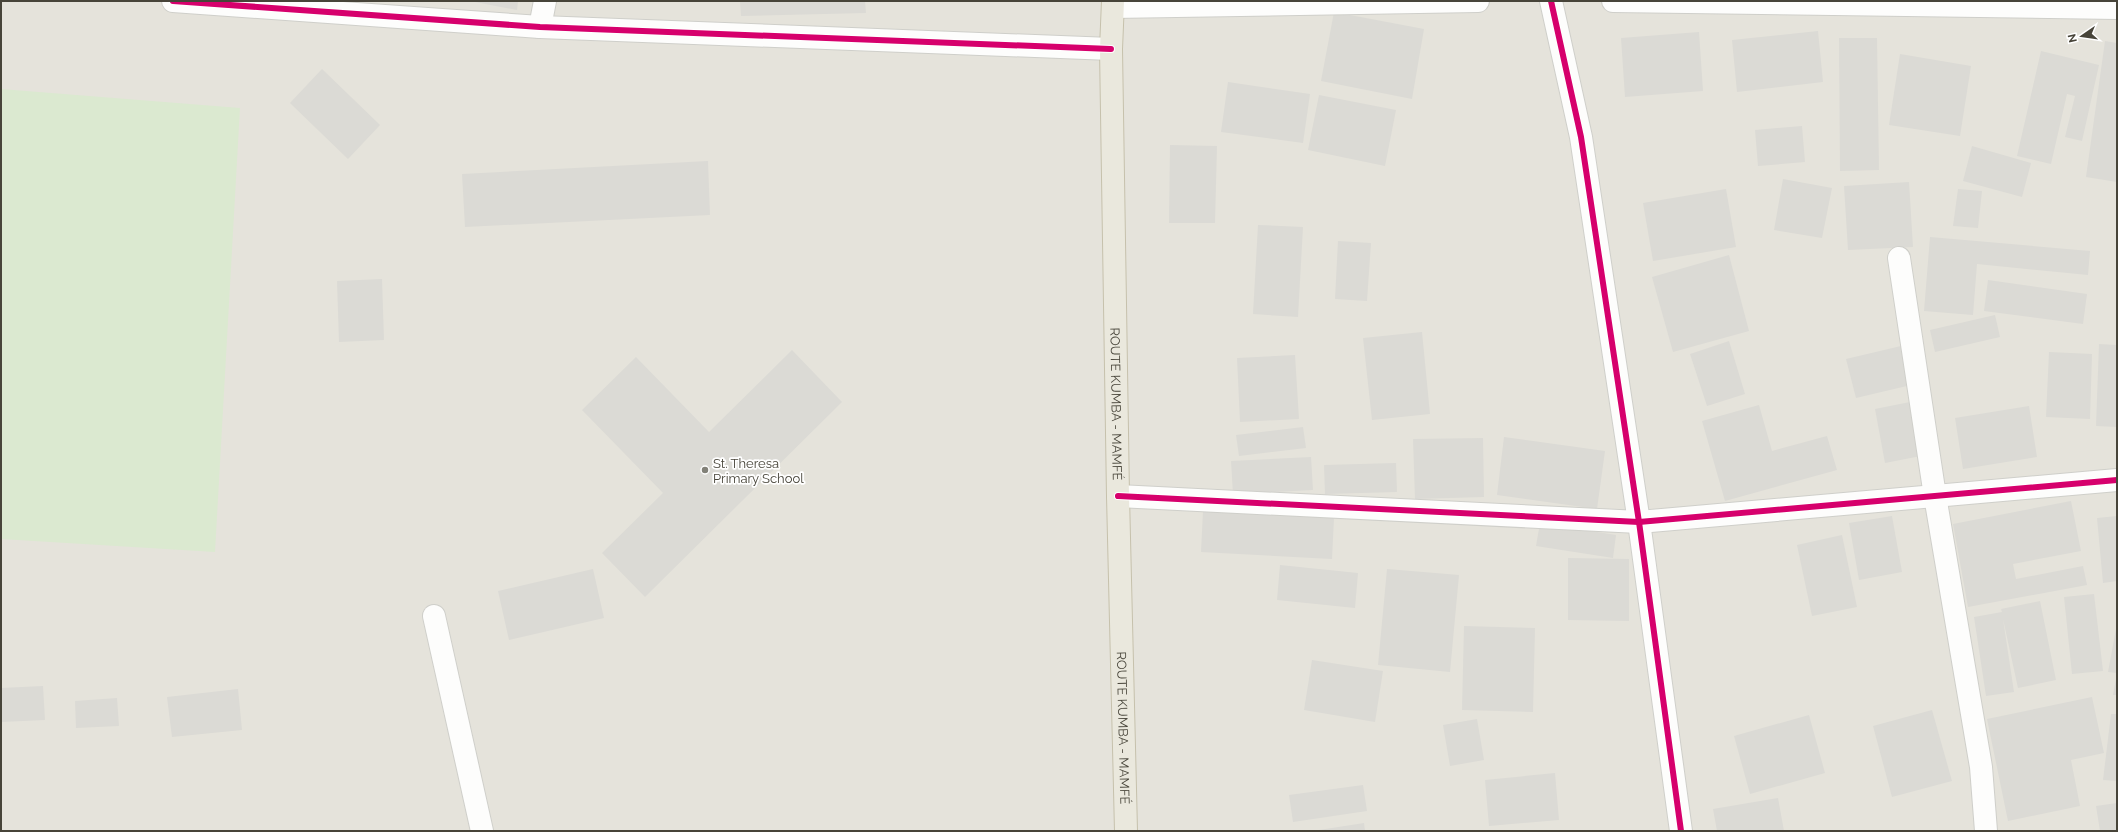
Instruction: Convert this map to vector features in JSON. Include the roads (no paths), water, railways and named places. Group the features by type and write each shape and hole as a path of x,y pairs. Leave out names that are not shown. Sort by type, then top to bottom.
{"highway":[{"name":"ROUTE KUMBA - MAMFÉ","path":"1113,4 1111,49 1118,496 1126,831"}],"street":[{"path":"172,1 540,27 1111,49"},
{"path":"540,27 545,1"},
{"path":"1113,4 1478,1"},
{"path":"1551,1 1581,137 1639,522 1681,831"},
{"path":"1613,1 2117,8"},
{"path":"1899,258 1935,496 1981,767 1986,831"},
{"path":"1118,496 1639,522 2117,480"},
{"path":"434,616 482,831"}],"place":[{"name":"St. Theresa Primary School","path":"705,470"}]}
